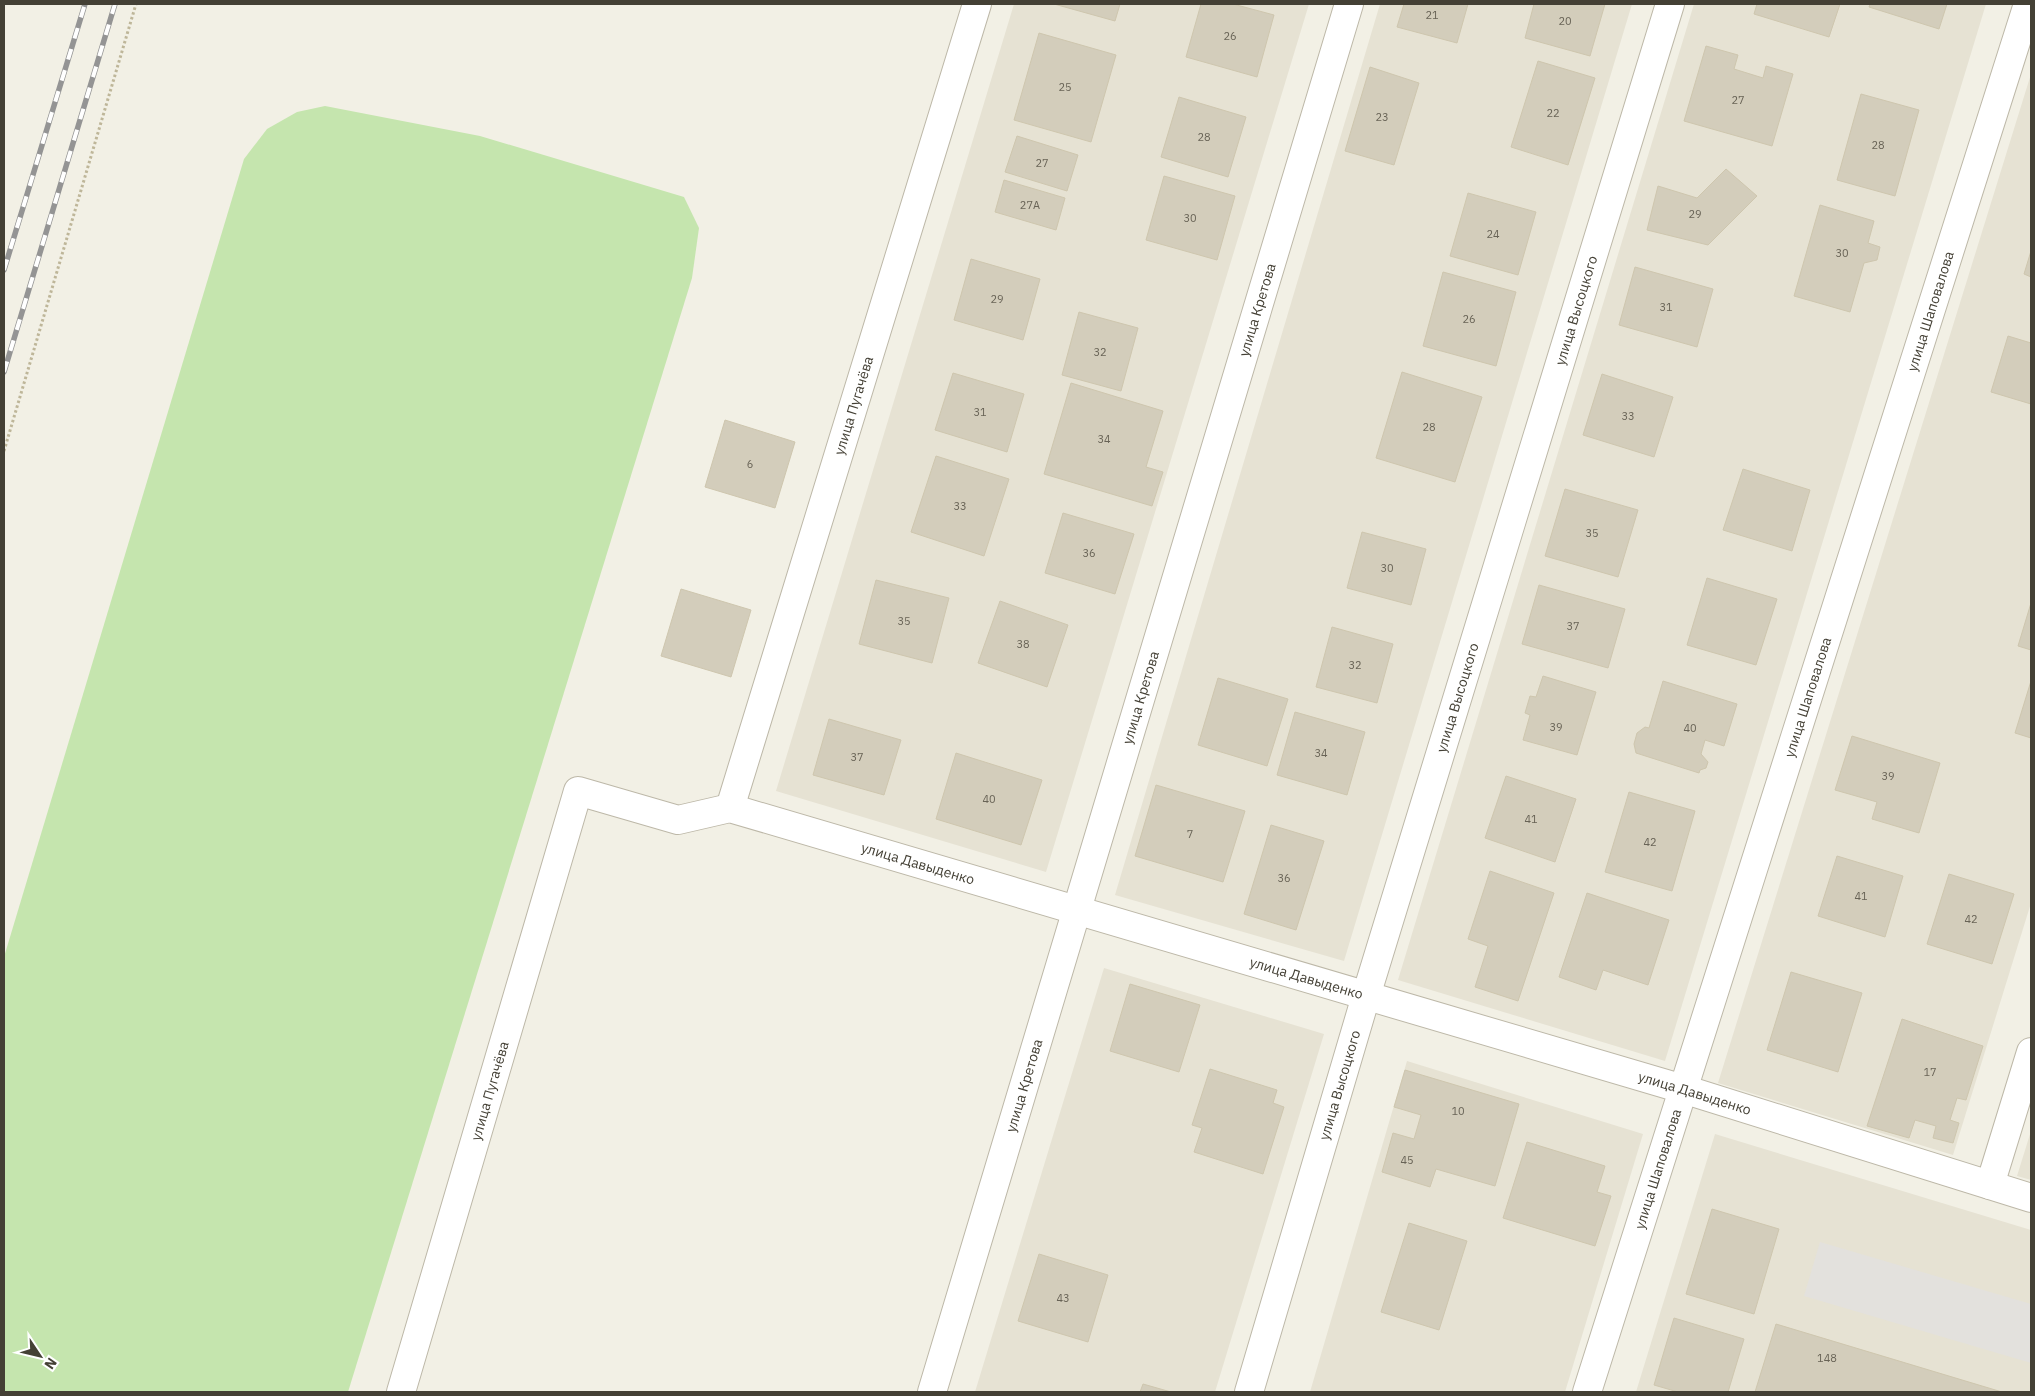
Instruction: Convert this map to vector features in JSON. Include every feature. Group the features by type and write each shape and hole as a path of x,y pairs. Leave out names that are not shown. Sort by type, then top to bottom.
{"street":[{"name":"улица Пугачёва","path":"730,808 977,4"},
{"name":"улица Кретова","path":"932,1392 1349,4"},
{"name":"улица Высоцкого","path":"1248,1392 1366,996 1670,4"},
{"name":"улица Шаповалова","path":"1587,1392 2028,4"},
{"name":"улица Пугачёва","path":"401,1392 578,791"},
{"name":"улица Давыденко","path":"578,791 678,820 730,808 1683,1090 2031,1198"},
{"path":"1990,1185 2031,1052"}],"path":[{"path":"4,451 136,4"}],"shaded area":[{"path":"1014,4 1309,4 1046,872 776,791"},
{"path":"1380,4 1632,4 1344,961 1115,895"},
{"path":"1694,4 1986,4 1665,1061 1398,980"},
{"path":"2031,74 2031,903 1953,1155 1718,1083"},
{"path":"1104,968 1324,1034 1215,1392 975,1392"},
{"path":"1407,1061 1643,1134 1565,1392 1310,1392"},
{"path":"2031,1131 2031,1180 2017,1176"},
{"path":"1715,1134 2031,1230 2031,1392 1636,1392"},
{"path":"1820,1242 2031,1304 2031,1363 1804,1296"}],"green space":[{"path":"325,106 480,136 684,197 699,228 692,278 348,1392 4,1392 4,957 244,159 267,129 297,112"}],"building":[{"path":"1054,4 1120,4 1115,21"},
{"path":"1201,4 1233,4 1274,15 1257,77 1186,57"},
{"path":"1404,4 1468,4 1457,43 1397,27"},
{"path":"1534,4 1605,4 1590,56 1525,38"},
{"path":"1757,4 1840,4 1829,37 1754,14"},
{"path":"1870,4 1947,4 1939,29 1869,7"},
{"path":"1039,33 1116,55 1091,142 1014,120"},
{"path":"1706,46 1738,55 1734,69 1763,78 1766,66 1793,74 1772,146 1684,121"},
{"path":"1538,61 1595,78 1568,165 1511,147"},
{"path":"1370,67 1419,83 1394,165 1345,151"},
{"path":"1861,94 1919,110 1895,196 1837,180"},
{"path":"1179,97 1246,117 1228,177 1161,157"},
{"path":"1017,136 1078,155 1067,191 1005,172"},
{"path":"1726,169 1757,196 1708,245 1647,230 1658,186 1697,198"},
{"path":"1164,176 1235,196 1217,260 1146,240"},
{"path":"1004,180 1065,198 1056,230 995,212"},
{"path":"1468,193 1536,212 1518,275 1450,256"},
{"path":"1820,205 1874,221 1868,243 1880,247 1877,260 1864,263 1850,312 1794,296"},
{"path":"2031,251 2031,277 2024,274"},
{"path":"971,259 1040,279 1023,340 954,320"},
{"path":"1635,267 1713,289 1697,347 1619,325"},
{"path":"1443,272 1516,292 1496,366 1423,346"},
{"path":"1079,312 1138,328 1121,391 1062,375"},
{"path":"2008,336 2031,343 2031,404 1991,392"},
{"path":"1402,372 1482,397 1455,482 1376,458"},
{"path":"953,373 1024,394 1007,452 935,430"},
{"path":"1602,374 1673,397 1654,457 1583,435"},
{"path":"1071,383 1163,411 1146,467 1163,472 1152,506 1044,474"},
{"path":"725,420 795,442 775,508 705,487"},
{"path":"936,456 1009,479 984,556 911,532"},
{"path":"1743,469 1810,490 1792,551 1723,530"},
{"path":"1565,489 1638,510 1618,577 1545,556"},
{"path":"1063,513 1134,534 1115,594 1045,573"},
{"path":"1362,532 1426,549 1411,605 1347,588"},
{"path":"1707,578 1777,599 1756,665 1687,645"},
{"path":"876,580 949,598 932,663 859,644"},
{"path":"1539,585 1625,609 1608,668 1522,644"},
{"path":"681,589 751,610 731,677 661,656"},
{"path":"1000,601 1068,625 1047,687 978,663"},
{"path":"2031,603 2031,650 2018,646"},
{"path":"1332,627 1393,644 1377,703 1316,687"},
{"path":"1543,676 1596,692 1577,755 1523,740 1530,715 1525,713 1530,696 1536,697"},
{"path":"1218,678 1288,699 1267,766 1198,745"},
{"path":"1663,681 1737,704 1724,746 1705,740 1701,754 1708,762 1706,768 1700,770 1699,773 1636,753 1634,744 1637,733 1645,727 1649,728"},
{"path":"2031,681 2031,738 2015,733"},
{"path":"1295,712 1365,732 1347,795 1277,775"},
{"path":"829,719 901,740 884,795 813,775"},
{"path":"1852,736 1940,763 1919,833 1872,819 1877,802 1835,790"},
{"path":"956,753 1042,780 1021,845 936,819"},
{"path":"1506,776 1576,799 1555,862 1485,838"},
{"path":"1156,785 1245,811 1223,882 1135,856"},
{"path":"1629,792 1695,811 1672,891 1605,872"},
{"path":"1271,825 1324,841 1296,930 1244,914"},
{"path":"1837,856 1903,876 1885,937 1818,916"},
{"path":"1490,871 1554,893 1518,1001 1475,987 1488,946 1468,939"},
{"path":"1949,874 2014,894 1992,964 1927,944"},
{"path":"1587,893 1669,920 1648,985 1603,970 1596,990 1559,977"},
{"path":"1791,972 1862,993 1838,1072 1767,1050"},
{"path":"1130,984 1200,1005 1179,1072 1110,1051"},
{"path":"1902,1019 1983,1046 1966,1100 1957,1098 1950,1120 1959,1123 1953,1143 1933,1138 1936,1126 1915,1120 1909,1138 1867,1126"},
{"path":"1210,1069 1277,1090 1273,1103 1284,1107 1263,1174 1194,1152 1202,1128 1192,1125"},
{"path":"1405,1070 1519,1104 1495,1186 1436,1169 1430,1187 1382,1172 1393,1133 1414,1139 1421,1115 1394,1107"},
{"path":"1527,1142 1605,1166 1597,1192 1611,1196 1595,1246 1503,1218"},
{"path":"1712,1209 1779,1229 1754,1314 1686,1294"},
{"path":"1409,1223 1467,1241 1439,1330 1381,1312"},
{"path":"1039,1254 1108,1275 1088,1342 1018,1321"},
{"path":"1674,1318 1744,1339 1728,1392 1678,1392 1654,1385"},
{"path":"1776,1324 2002,1392 1755,1392"},
{"path":"1143,1384 1171,1392 1140,1392"}],"railway":[{"path":"4,270 85,4"},
{"path":"4,372 115,4"}]}
